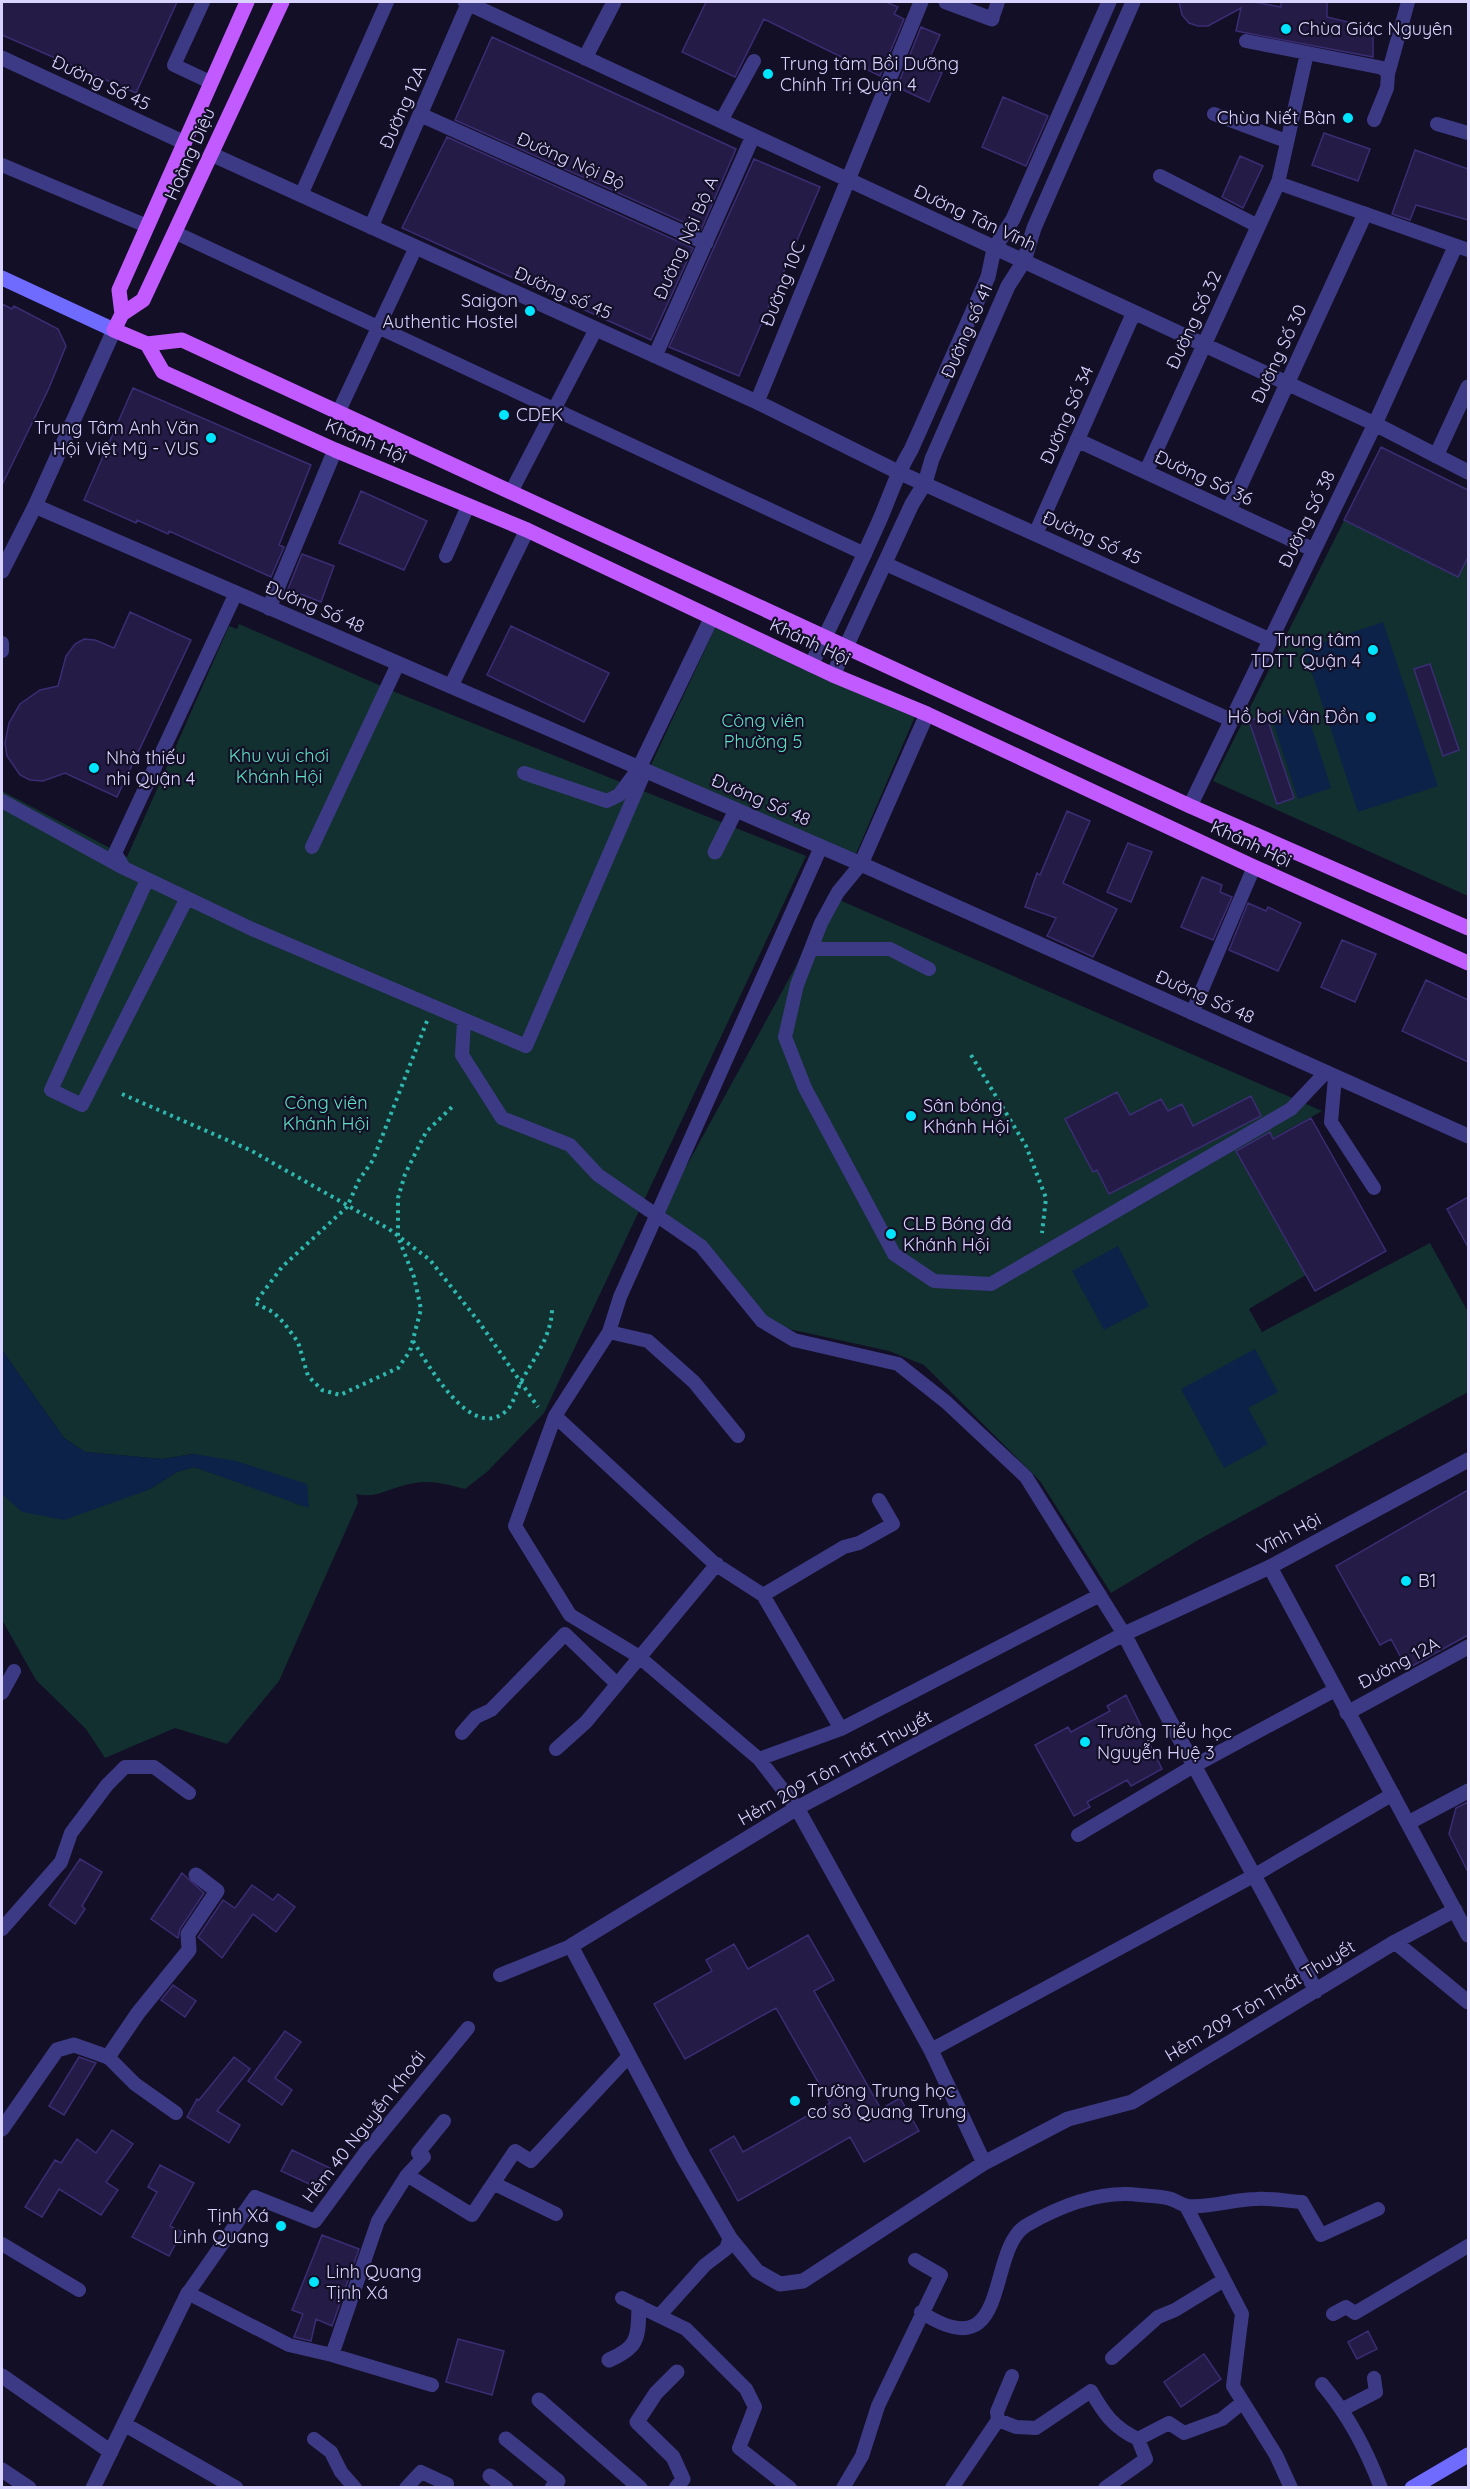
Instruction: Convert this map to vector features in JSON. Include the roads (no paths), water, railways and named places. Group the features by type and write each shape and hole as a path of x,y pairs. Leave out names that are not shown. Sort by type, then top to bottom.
{"main road":[{"name":"Hoàng Diệu","path":"122,314 119,290 247,2"},
{"name":"Hoàng Diệu","path":"114,330 122,314 143,300 282,2"},
{"name":"Khánh Hội","path":"2,278 147,344 182,340 1190,806 1468,928"},
{"name":"Khánh Hội","path":"147,344 163,372 335,450 527,531 811,665 927,714 1254,867 1468,963"},
{"path":"1412,2487 1468,2455"}],"street":[{"name":"Đường Tân Vĩnh","path":"468,2 994,249 1375,424 1468,472"},
{"name":"Đường 12A","path":"371,227 468,2"},
{"path":"585,58 614,2"},
{"name":"Đường 10C","path":"757,402 846,180 921,2"},
{"path":"946,2 992,19"},
{"name":"Đường số 41","path":"811,665 865,554 891,495 898,471 911,450 988,277 994,249 1013,219 1109,2"},
{"name":"Đường số 41","path":"833,675 912,504 925,483 932,459 1008,286 1024,261 1034,228 1133,2"},
{"name":"Đường Số 45","path":"2,58 183,142"},
{"name":"Đường Nội Bộ","path":"421,115 706,243"},
{"name":"Đường Nội Bộ A","path":"655,356 753,136"},
{"name":"Đường số 45","path":"211,154 757,402 898,471"},
{"name":"Đường Số 32","path":"1146,472 1278,183"},
{"name":"Đường Số 30","path":"1229,510 1365,214"},
{"name":"Đường Số 38","path":"1190,806 1462,249"},
{"name":"Đường Số 34","path":"1036,533 1134,312"},
{"name":"Hoàng Diệu","path":"2,571 35,506 114,330"},
{"path":"1436,456 1468,387"},
{"name":"Đường Số 36","path":"1077,440 1314,550"},
{"path":"269,608 335,450"},
{"name":"Đường Số 45","path":"898,471 1270,640"},
{"name":"Đường Số 48","path":"35,506 861,864 1468,1136"},
{"path":"451,687 527,531"},
{"path":"642,769 711,619"},
{"path":"861,864 927,714"},
{"path":"715,852 736,810"},
{"name":"Vĩnh Hội","path":"1124,1634 1270,1567 1468,1460"},
{"path":"1270,1567 1468,1935"},
{"path":"1124,1634 1192,1767 1255,1875 1316,1991"},
{"name":"Hẻm 209 Tôn Thất Thuyết","path":"1124,1634 797,1808 571,1946 730,2238 757,2271 780,2284 803,2281 984,2163 1068,2119 1132,2102 1395,1942 1455,1910"},
{"name":"Đường 12A","path":"1347,1713 1468,1647"},
{"path":"1408,1823 1468,1791"},
{"path":"797,1808 931,2050 984,2163"},
{"path":"2,2129 57,2050 74,2045 108,2057 138,2013 189,1950 188,1934 218,1891 196,1875"},
{"path":"1395,1942 1468,2002"},
{"name":"Hẻm 40 Nguyễn Khoái","path":"93,2487 188,2293"},
{"path":"609,2360 628,2352 636,2340 639,2306"},
{"path":"676,2487 683,2479 673,2457 637,2422 656,2393 677,2372"},
{"path":"2,2376 111,2452"},
{"path":"538,2400 640,2487"},
{"path":"124,2424 214,2482 236,2487"},
{"path":"506,2439 558,2481 552,2487"},
{"path":"2,2470 29,2487"},
{"path":"490,2476 506,2487"}],"lane":[{"path":"203,2 174,65 210,82"},
{"path":"301,195 387,2"},
{"path":"992,19 998,2"},
{"path":"1374,120 1388,88 1388,74 1407,2"},
{"path":"1246,41 1383,68 1388,74"},
{"path":"1307,53 1278,183 1462,249"},
{"path":"721,121 754,61"},
{"path":"1214,114 1286,141"},
{"path":"1437,124 1468,133"},
{"path":"2,165 147,226"},
{"path":"1160,176 1258,226"},
{"path":"176,233 865,554"},
{"path":"338,413 380,328 416,247"},
{"path":"511,492 596,329"},
{"path":"446,556 468,506"},
{"path":"886,564 1231,720"},
{"path":"124,868 115,853 236,593"},
{"path":"2,643 2,651"},
{"path":"312,847 398,664"},
{"path":"2,801 147,880 464,1021 526,1046 642,769"},
{"path":"524,773 607,801 619,795 642,769"},
{"path":"797,1808 759,1759 638,1656 570,1615 515,1526 555,1416 609,1332 620,1297 821,847"},
{"path":"861,864 838,892 821,923 797,985 785,1037 805,1088 894,1254 934,1281 991,1284 1291,1109 1331,1074"},
{"path":"1192,1012 1254,867"},
{"path":"147,880 51,1090 82,1105 187,898"},
{"path":"811,949 890,949 928,969"},
{"path":"464,1021 462,1055 502,1118 570,1145 598,1175 700,1246 762,1321 794,1340 898,1364 946,1402 1026,1477 1124,1634"},
{"path":"1331,1074 1331,1122 1374,1188"},
{"path":"609,1332 648,1341 694,1382 738,1436"},
{"path":"555,1416 716,1564 763,1595 841,1729"},
{"path":"763,1595 844,1547 859,1543 893,1524 879,1500"},
{"path":"556,1749 586,1722 716,1564"},
{"path":"759,1759 841,1729 1100,1595"},
{"path":"462,1733 476,1717 491,1710 565,1634 617,1684"},
{"path":"2,1693 14,1671"},
{"path":"1078,1835 1192,1767 1335,1690"},
{"path":"2,1929 62,1863 71,1833 107,1785 125,1767 154,1767 189,1793"},
{"path":"931,2050 1255,1875 1393,1794"},
{"path":"500,1975 571,1946"},
{"name":"Hẻm 40 Nguyễn Khoái","path":"188,2293 255,2197 315,2221 365,2153 468,2028"},
{"path":"407,2175 472,2215 495,2184 515,2151 531,2161 629,2056"},
{"path":"108,2057 135,2084 176,2113"},
{"path":"332,2355 378,2221 407,2175 424,2157 418,2153 444,2121"},
{"path":"495,2184 556,2214"},
{"path":"921,2312 939,2324 970,2328 975,2325 988,2311 1011,2247 1023,2227 1053,2210 1105,2195 1136,2194 1170,2199 1186,2205 1210,2205 1256,2198 1302,2202 1321,2235 1378,2209"},
{"path":"1186,2205 1242,2314 1233,2386 1276,2455 1291,2487"},
{"path":"659,2316 705,2265 726,2249 730,2238"},
{"path":"2,2244 79,2290"},
{"path":"1333,2314 1346,2307 1355,2313 1468,2246"},
{"path":"843,2487 862,2456 878,2406 940,2275 915,2260"},
{"path":"1112,2358 1158,2317 1175,2310 1224,2280"},
{"path":"188,2293 289,2345 332,2355 432,2385"},
{"path":"622,2298 686,2329 746,2389 756,2407 739,2448 790,2487"},
{"path":"952,2487 998,2420 997,2412 1012,2376"},
{"path":"1343,2409 1376,2391 1374,2378"},
{"path":"1322,2384 1343,2409 1368,2454 1381,2487"},
{"path":"998,2420 1016,2427 1036,2428 1091,2391 1108,2420 1122,2432 1138,2439 1146,2459 1105,2487"},
{"path":"1138,2439 1168,2423 1184,2433 1222,2419 1243,2402"},
{"path":"314,2439 331,2452 341,2472 355,2487"},
{"path":"406,2487 421,2472 447,2484"}],"water":[{"name":"Hồ bơi Vân Đồn","path":"1383,622 1438,786 1358,812 1304,649"},
{"path":"1306,709 1331,788 1298,799 1272,719"},
{"path":"1118,1246 1149,1306 1104,1330 1072,1271"},
{"path":"1255,1349 1278,1392 1248,1408 1268,1444 1224,1468 1181,1389"},
{"path":"2,1350 64,1438 85,1452 162,1459 194,1454 236,1461 307,1484 309,1508 194,1467 177,1472 148,1490 64,1520 22,1512 2,1494"}],"place":[{"name":"Chùa Giác Nguyên","path":"1286,29"},
{"name":"Trung tâm Bồi Dưỡng Chính Trị Quận 4","path":"768,74"},
{"name":"Chùa Niết Bàn","path":"1348,118"},
{"name":"Saigon Authentic Hostel","path":"530,311"},
{"name":"CDEK","path":"504,415"},
{"name":"Trung Tâm Anh Văn Hội Việt Mỹ - VUS","path":"211,438"},
{"name":"Trung tâm TDTT Quận 4","path":"1373,650"},
{"name":"Hồ bơi Vân Đồn","path":"1371,717"},
{"name":"Nhà thiếu nhi Quận 4","path":"94,768"},
{"name":"Sân bóng Khánh Hội","path":"911,1116"},
{"name":"CLB Bóng đá Khánh Hội","path":"891,1234"},
{"name":"B1","path":"1406,1581"},
{"name":"Trường Tiểu học Nguyễn Huệ 3","path":"1085,1742"},
{"name":"Trường Trung học cơ sở Quang Trung","path":"795,2101"},
{"name":"Tịnh Xá Linh Quang","path":"281,2226"},
{"name":"Linh Quang Tịnh Xá","path":"314,2282"}],"park label":[{"name":"Công viên Phường 5","path":"763,731"},
{"name":"Khu vui chơi Khánh Hội","path":"279,766"},
{"name":"Công viên Khánh Hội","path":"326,1113"}]}
